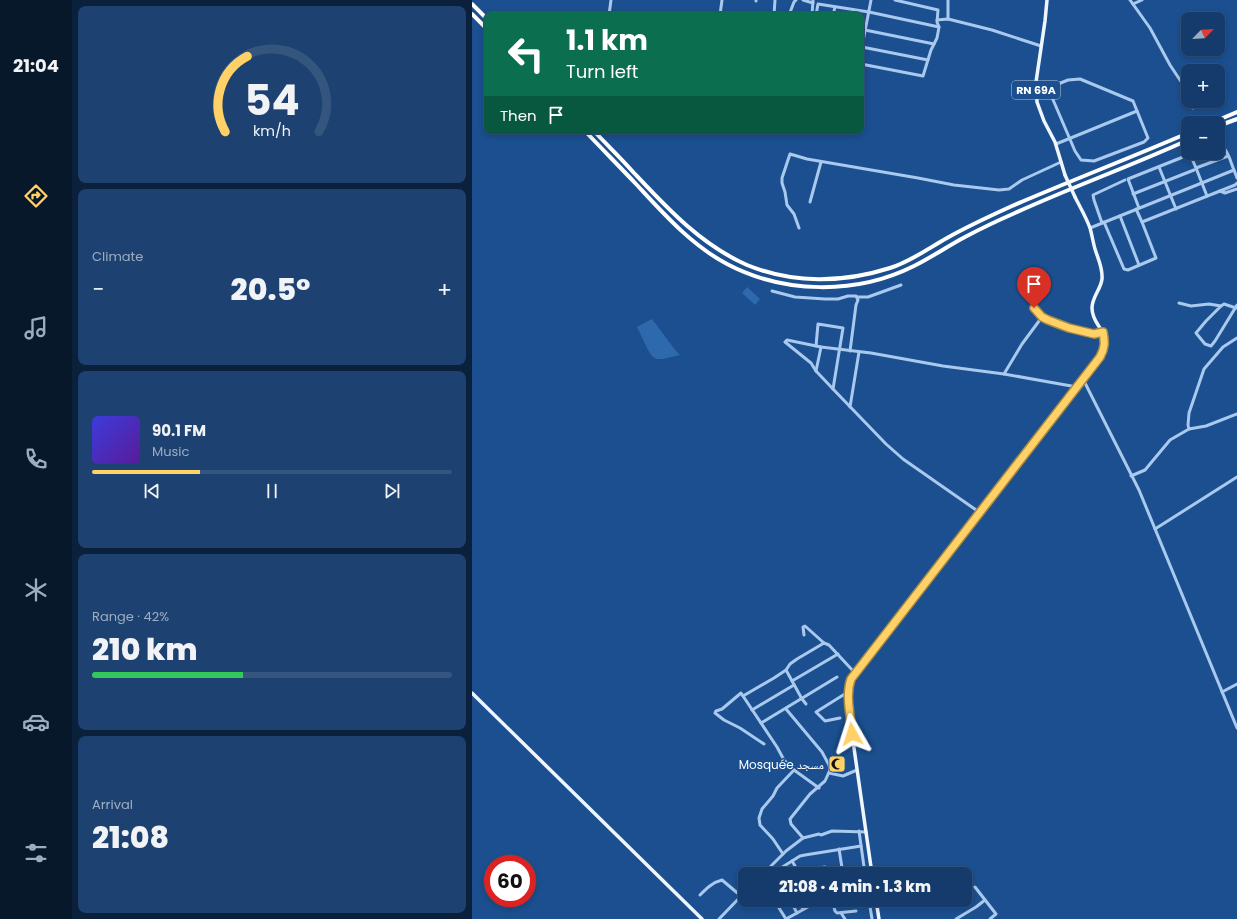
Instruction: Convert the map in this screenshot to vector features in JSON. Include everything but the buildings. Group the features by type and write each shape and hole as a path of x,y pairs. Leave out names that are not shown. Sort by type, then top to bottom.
{"highway":[{"path":"472,4 484,16"},
{"path":"472,14 484,26"},
{"path":"1225,117 1237,112"},
{"path":"1225,123 1237,119"},
{"path":"588,134 680,230 712,255 743,271 770,280 790,285 827,287 847,286 897,273 914,266 967,236 1015,213 1181,143"},
{"path":"597,134 676,216 708,243 746,264 763,270 788,277 823,280 850,277 891,268 915,257 949,237 1011,207 1181,136"}],"main road":[{"name":"RN 69A","path":"871,867 852,734 848,692 848,686 851,679 1100,357 1104,349 1105,340 1103,332 1093,314 1092,307 1093,301 1102,282 1102,273 1090,228 1064,175 1062,162 1056,144 1039,110 1036,93 1036,82 1047,0"},
{"path":"472,693 702,919"},
{"path":"877,907 879,919"}],"street":[{"path":"609,12 611,0"},
{"path":"720,12 722,0"},
{"path":"774,12 775,0"},
{"path":"790,12 796,0"},
{"path":"803,0 813,2 812,12"},
{"path":"864,33 866,30 871,0"},
{"path":"864,65 923,76 937,38 939,27 937,20 938,10 895,0"},
{"path":"948,0 948,19"},
{"path":"1130,0 1150,28 1170,65 1181,82"},
{"path":"1133,4 1142,0"},
{"path":"817,12 818,4 869,12 939,27"},
{"path":"833,12 834,7"},
{"path":"937,20 948,19 992,30 1041,46"},
{"path":"866,30 934,44"},
{"path":"864,47 928,60"},
{"path":"1036,93 1048,88 1068,80 1080,79 1133,101 1148,138 1144,142 1094,161 1081,160 1075,151 1048,88"},
{"path":"1056,144 1137,111"},
{"path":"1225,149 1237,178"},
{"path":"799,228 794,214 787,206 782,183 790,154 822,162 954,185 999,190 1009,189 1022,180 1062,162"},
{"path":"1133,194 1228,156"},
{"path":"1125,180 1093,195 1103,222 1124,269 1128,270 1156,258 1128,179 1181,158"},
{"path":"1193,160 1195,169 1207,196"},
{"path":"810,202 822,162"},
{"path":"1159,167 1176,209"},
{"path":"1090,228 1234,170"},
{"path":"1142,222 1237,183"},
{"path":"1220,191 1225,193 1237,189"},
{"path":"1120,216 1139,266"},
{"path":"772,291 795,297 838,299 854,295 857,297 868,297 902,285"},
{"path":"850,350 857,297"},
{"path":"1179,303 1191,306 1209,304 1221,306 1224,304 1236,307 1211,346 1205,344 1196,333 1221,306"},
{"path":"1034,308 1042,317 1069,328 1094,334 1103,332"},
{"path":"1004,374 1022,344 1042,317"},
{"path":"816,346 818,324 842,328 833,389"},
{"path":"1189,429 1189,413 1204,369 1223,347 1237,338"},
{"path":"980,512 903,459 850,407 816,371 811,363 785,342 787,340 820,347 850,350 1077,387"},
{"path":"816,371 820,347"},
{"path":"850,407 859,352"},
{"path":"1083,378 1132,476 1222,692 1236,721 1237,728"},
{"path":"1132,476 1145,470 1170,440 1189,429 1206,426 1237,414"},
{"path":"1155,529 1237,477"},
{"path":"804,634 803,627 805,626 838,654 855,673"},
{"path":"743,696 786,670 790,664 797,659 824,643"},
{"path":"792,681 838,654"},
{"path":"786,670 806,704"},
{"path":"761,723 837,677"},
{"path":"1222,692 1237,684"},
{"path":"752,710 794,685"},
{"path":"764,744 740,728 724,720 716,713 716,711 722,709 742,692 743,696 784,760 794,770 819,788"},
{"path":"840,718 825,721 816,712 848,692"},
{"path":"786,709 822,752 829,765 829,772 825,781 819,788 810,794 790,819 791,824 803,838"},
{"path":"783,854 773,839 760,825 759,818 762,809 773,796 777,788 794,770"},
{"path":"829,772 843,776 858,770"},
{"path":"770,867 803,838 819,834 821,835 832,831 866,832"},
{"path":"859,831 864,867"},
{"path":"782,867 805,855 860,846"},
{"path":"839,849 842,867"},
{"path":"792,861 796,867"},
{"path":"700,895 712,884 722,880 738,893"},
{"path":"975,887 996,914 990,919"},
{"path":"719,919 738,899"},
{"path":"956,919 985,900"},
{"path":"778,907 786,919 807,907"},
{"path":"794,907 797,913"},
{"path":"834,907 837,913 856,911"},
{"path":"870,907 872,919"},
{"path":"841,913 845,919"}],"shaded area":[{"path":"747,287 760,299 755,305 742,293"},
{"path":"652,319 680,355 663,359 656,359 652,356 637,327"}],"place":[{"name":"Mosquée مسجد","path":"837,764"}],"route":[{"path":"852,734 848,694 848,686 851,679 1100,357 1104,349 1105,340 1103,332 1094,334 1069,328 1042,317 1034,308"}]}
